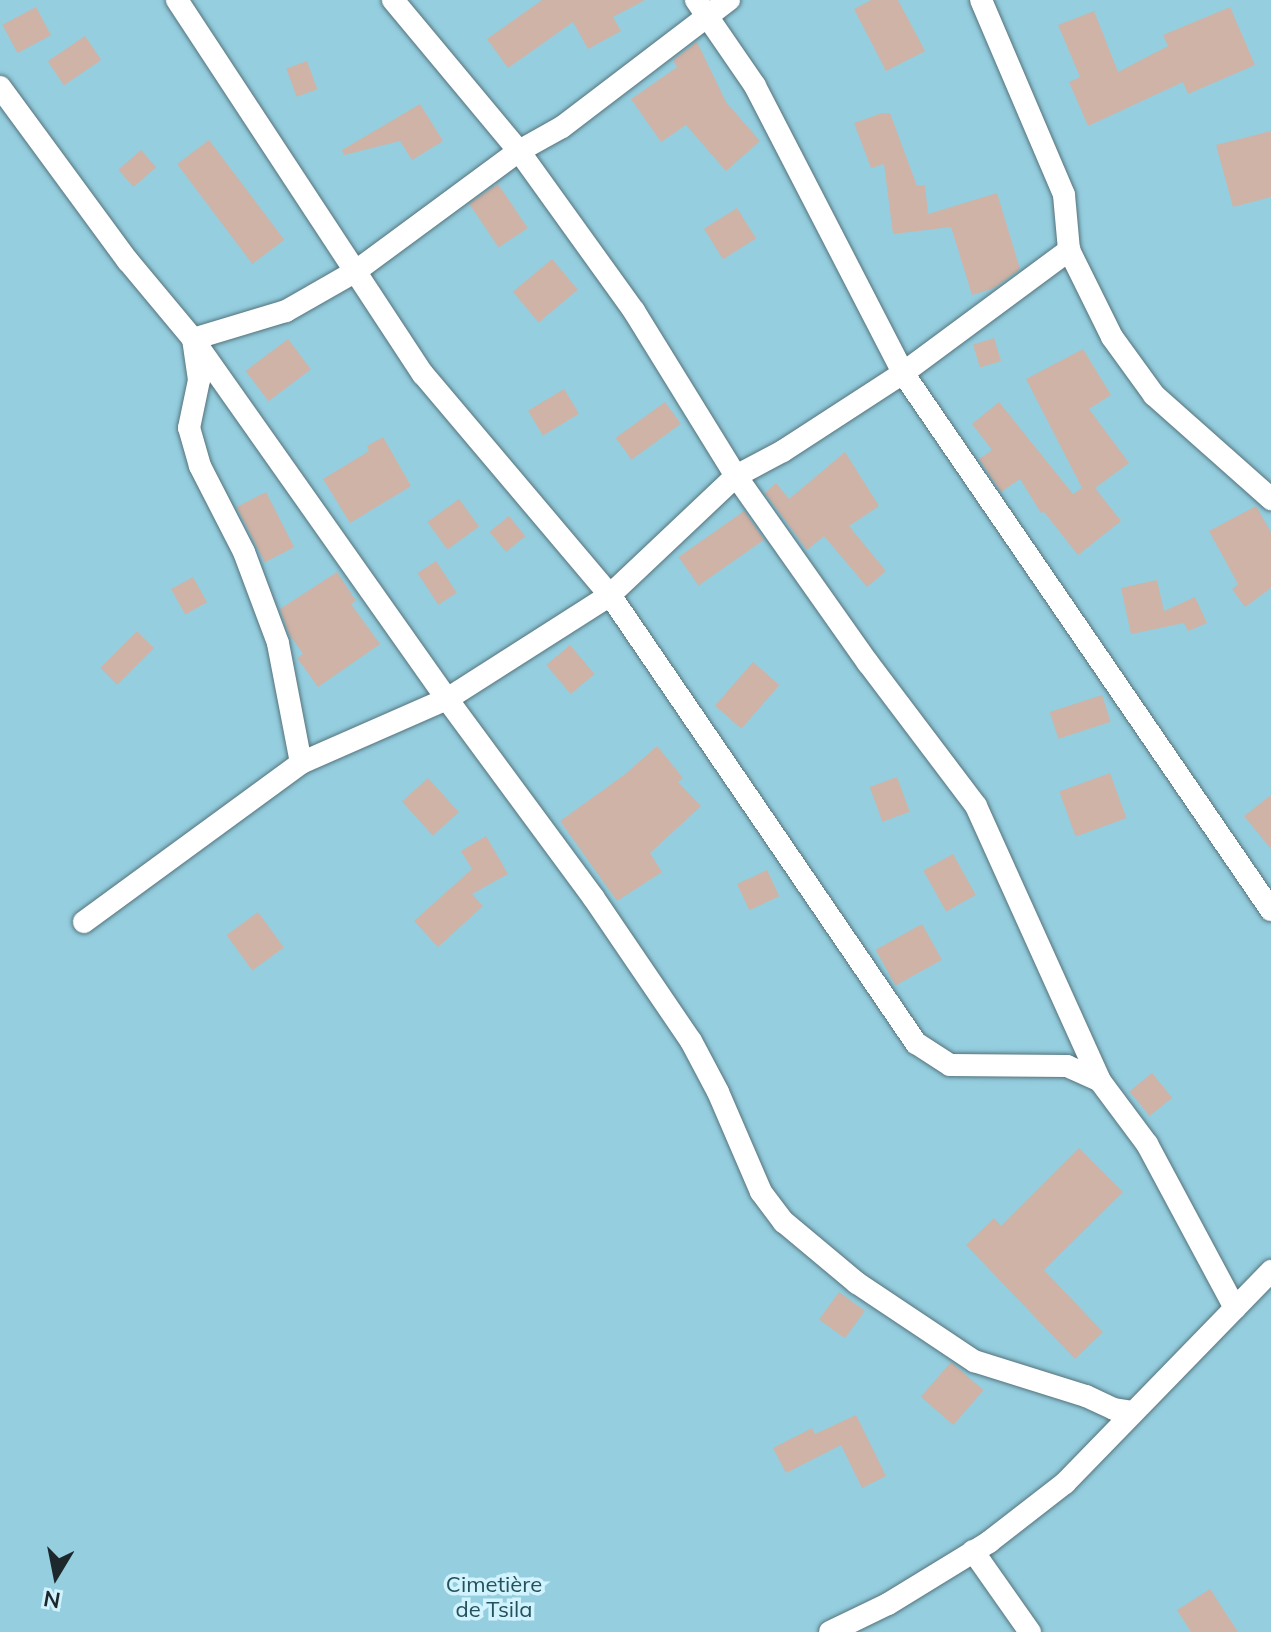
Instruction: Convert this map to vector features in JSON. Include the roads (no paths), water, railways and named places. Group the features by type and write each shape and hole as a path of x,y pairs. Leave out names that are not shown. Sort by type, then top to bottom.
{"street":[{"path":"177,0 423,374 610,595 916,1043 950,1065 1067,1066 1100,1081"},
{"path":"393,0 519,151 634,311 736,476 868,663 976,806 1100,1081 1147,1144 1235,1308"},
{"path":"193,339 286,311 356,271 519,151 562,127 701,8 729,0"},
{"path":"981,0 1064,195 1069,250 1112,337 1154,395 1271,499"},
{"path":"701,8 755,86 903,373 1271,910"},
{"path":"0,87 128,261 193,339 447,699 593,897 691,1041 718,1092 761,1192 784,1222 857,1283 974,1361 1086,1396 1114,1409 1132,1412"},
{"path":"84,922 301,763 447,699 610,595 736,476 783,451 903,373 1069,250"},
{"path":"193,339 199,380 189,428 200,466 244,552 278,643 301,763"},
{"path":"830,1632 888,1604 973,1551 1065,1483 1271,1271"},
{"path":"973,1551 1030,1632"}],"park label":[{"name":"Cimetière de Tsila","path":"494,1596"}]}
